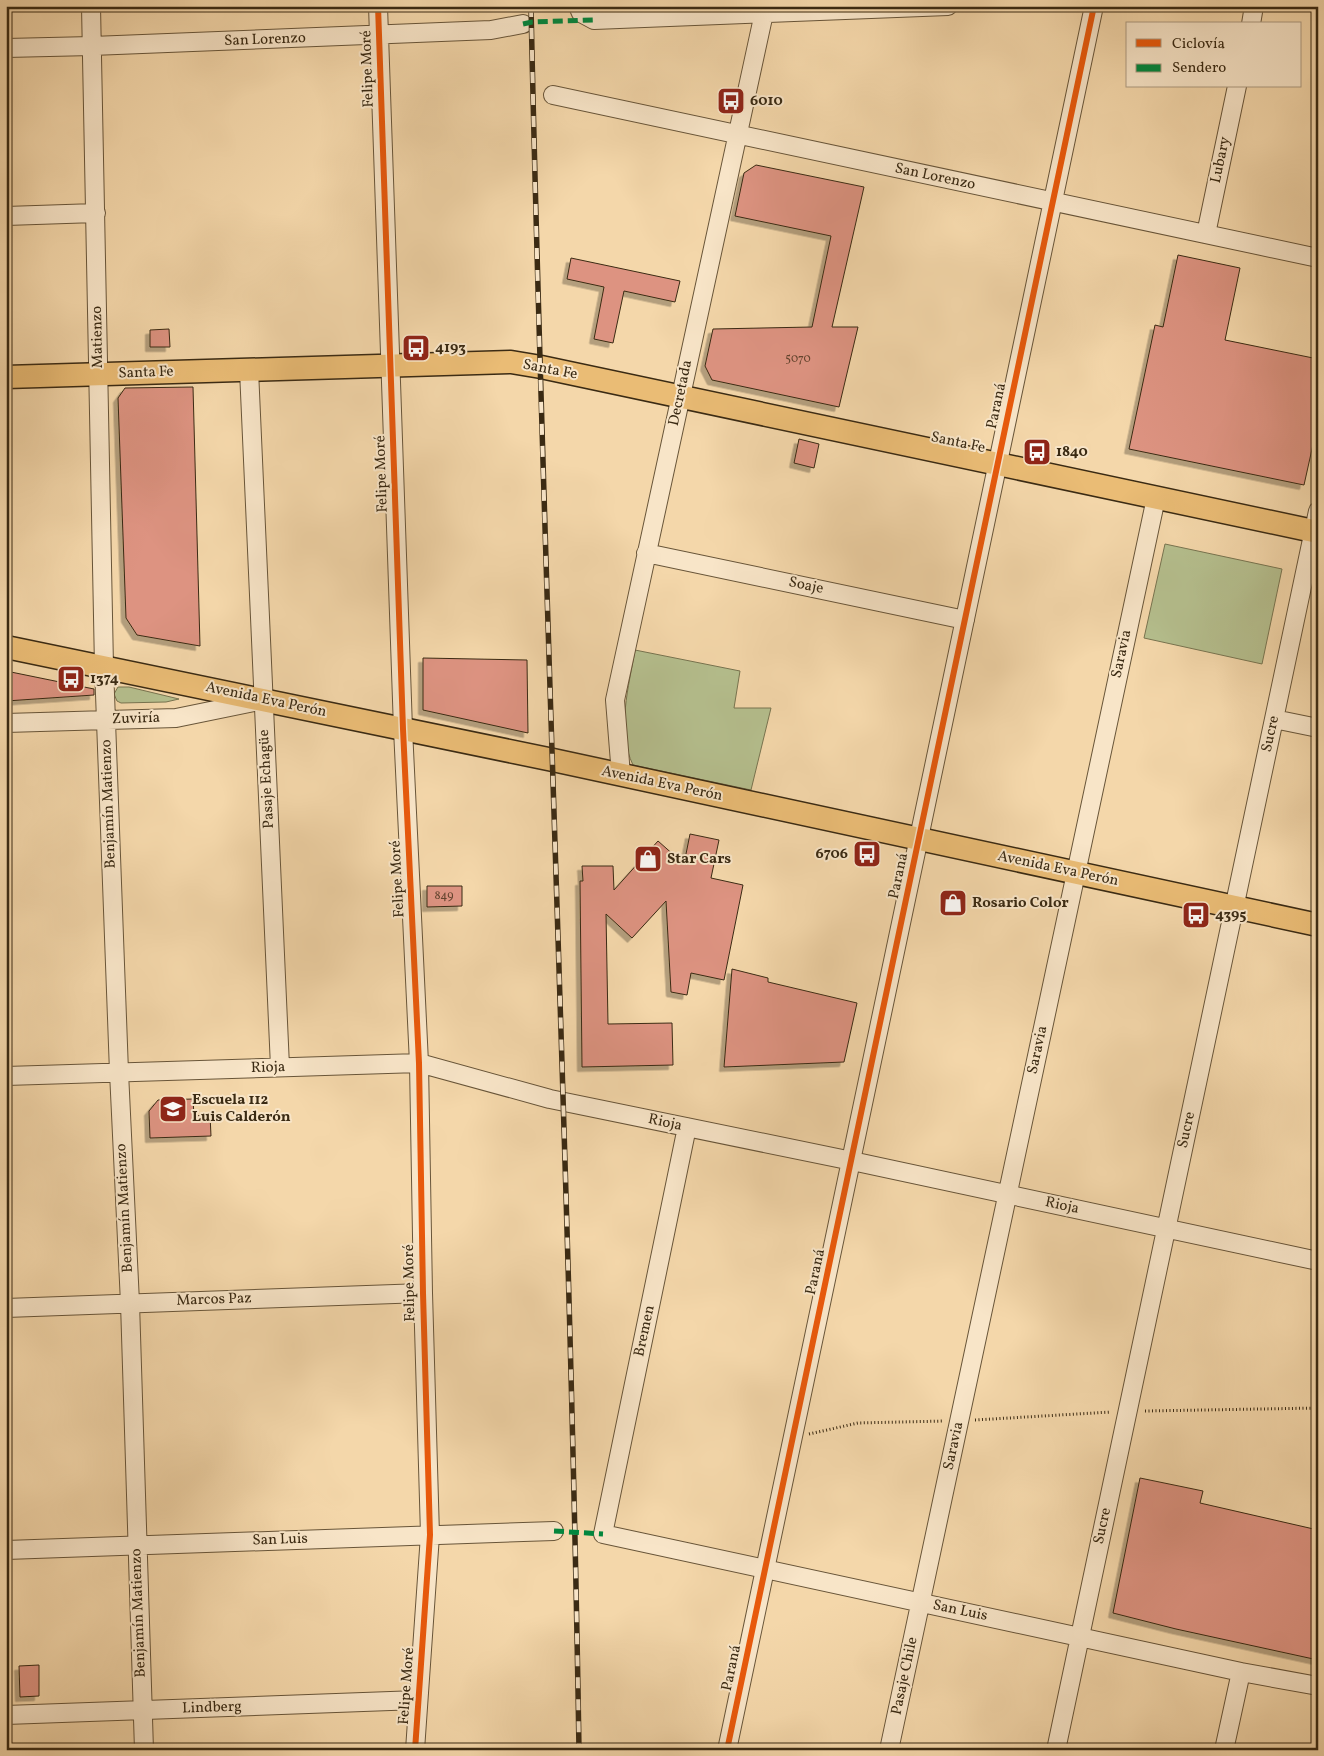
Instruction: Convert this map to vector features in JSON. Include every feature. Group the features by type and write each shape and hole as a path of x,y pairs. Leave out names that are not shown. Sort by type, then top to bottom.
{"main road":[{"name":"Santa Fe","path":"6,377 511,362 1156,498 1316,525"},
{"name":"Avenida Eva Perón","path":"6,647 621,775 1318,925"}],"street":[{"name":"Matienzo","path":"91,6 104,667"},
{"name":"Felipe Moré","path":"378,6 392,366 403,729 419,1063 430,1535 415,1750"},
{"path":"578,6 581,13 594,20 764,13 784,9 948,6"},
{"name":"Paraná","path":"728,1750 1094,6"},
{"path":"1251,22 1254,6"},
{"name":"Decretada","path":"621,775 615,700 764,13"},
{"name":"San Lorenzo","path":"6,48 380,36 491,30 523,24"},
{"name":"Lubary","path":"1206,234 1237,88"},
{"name":"San Lorenzo","path":"553,95 1318,258"},
{"path":"6,216 96,213"},
{"name":"Pasaje Echagüe","path":"249,370 280,1067"},
{"name":"Saravia","path":"921,1603 1156,498"},
{"name":"Sucre","path":"1056,1750 1316,525"},
{"name":"Soaje","path":"646,553 965,620"},
{"name":"Benjamín Matienzo","path":"104,667 119,1072 130,1303 136,1545 144,1750"},
{"name":"Zuviría","path":"6,723 176,718 264,700"},
{"path":"1274,718 1318,728"},
{"name":"Rioja","path":"6,1076 419,1063 550,1099 852,1161 1318,1261"},
{"name":"Bremen","path":"604,1534 687,1127"},
{"name":"Marcos Paz","path":"6,1308 423,1293"},
{"name":"San Luis","path":"6,1550 554,1531"},
{"name":"San Luis","path":"604,1534 1241,1672 1318,1686"},
{"name":"Pasaje Chile","path":"889,1750 921,1603"},
{"path":"1224,1750 1241,1672"},
{"name":"Lindberg","path":"6,1715 418,1700"}],"path":[{"path":"794,1438 858,1423 959,1421 1128,1411 1318,1408"}],"green space":[{"path":"1165,544 1282,569 1262,664 1144,638"},
{"path":"635,650 740,671 734,708 771,708 751,790 633,765 625,737 625,708"},
{"path":"118,687 129,687 179,699 166,702 121,703 117,701 114,694"}],"building":[{"path":"756,165 864,187 832,327 858,327 839,407 712,380 705,366 713,329 812,327 831,236 735,216 744,173"},
{"path":"1178,255 1240,268 1225,340 1318,359 1318,422 1304,485 1129,449 1155,325 1163,327"},
{"path":"571,258 680,281 675,302 624,291 613,343 594,339 604,287 567,279"},
{"path":"169,329 170,347 150,347 150,330"},
{"path":"193,387 200,646 137,635 126,618 118,398 125,388"},
{"path":"799,439 819,444 814,468 794,463"},
{"path":"423,658 527,660 528,733 423,710"},
{"path":"6,671 94,689 94,695 6,701"},
{"path":"690,834 719,840 711,878 743,885 724,980 691,973 687,995 671,992 666,901 632,938 606,914 608,1024 672,1023 673,1065 582,1067 580,881 583,881 582,866 613,866 614,890 658,841 684,864"},
{"path":"427,886 462,886 462,906 427,907"},
{"path":"732,969 768,978 768,982 857,1003 844,1062 724,1067"},
{"path":"193,1099 194,1116 210,1115 211,1136 150,1138 149,1111 158,1100"},
{"path":"1140,1478 1203,1491 1200,1503 1318,1530 1318,1660 1176,1629 1113,1613"},
{"path":"39,1665 39,1696 20,1697 19,1666"}],"railway":[{"path":"531,6 542,442 563,1096 579,1750"}],"marked path":[{"path":"523,24 594,20"},
{"path":"554,1531 603,1534"}],"cycle path":[{"path":"378,6 403,729 419,1063 430,1535 415,1750"},
{"path":"727,1750 1094,6"}],"place":[{"name":"6010","path":"731,101"},
{"name":"4193","path":"416,348"},
{"name":"1840","path":"1037,452"},
{"name":"1374","path":"71,679"},
{"name":"6706","path":"867,854"},
{"name":"Star Cars","path":"648,859"},
{"name":"Rosario Color","path":"953,903"},
{"name":"4395","path":"1196,915"},
{"name":"Escuela 112 Luis Calderón","path":"173,1109"}]}
